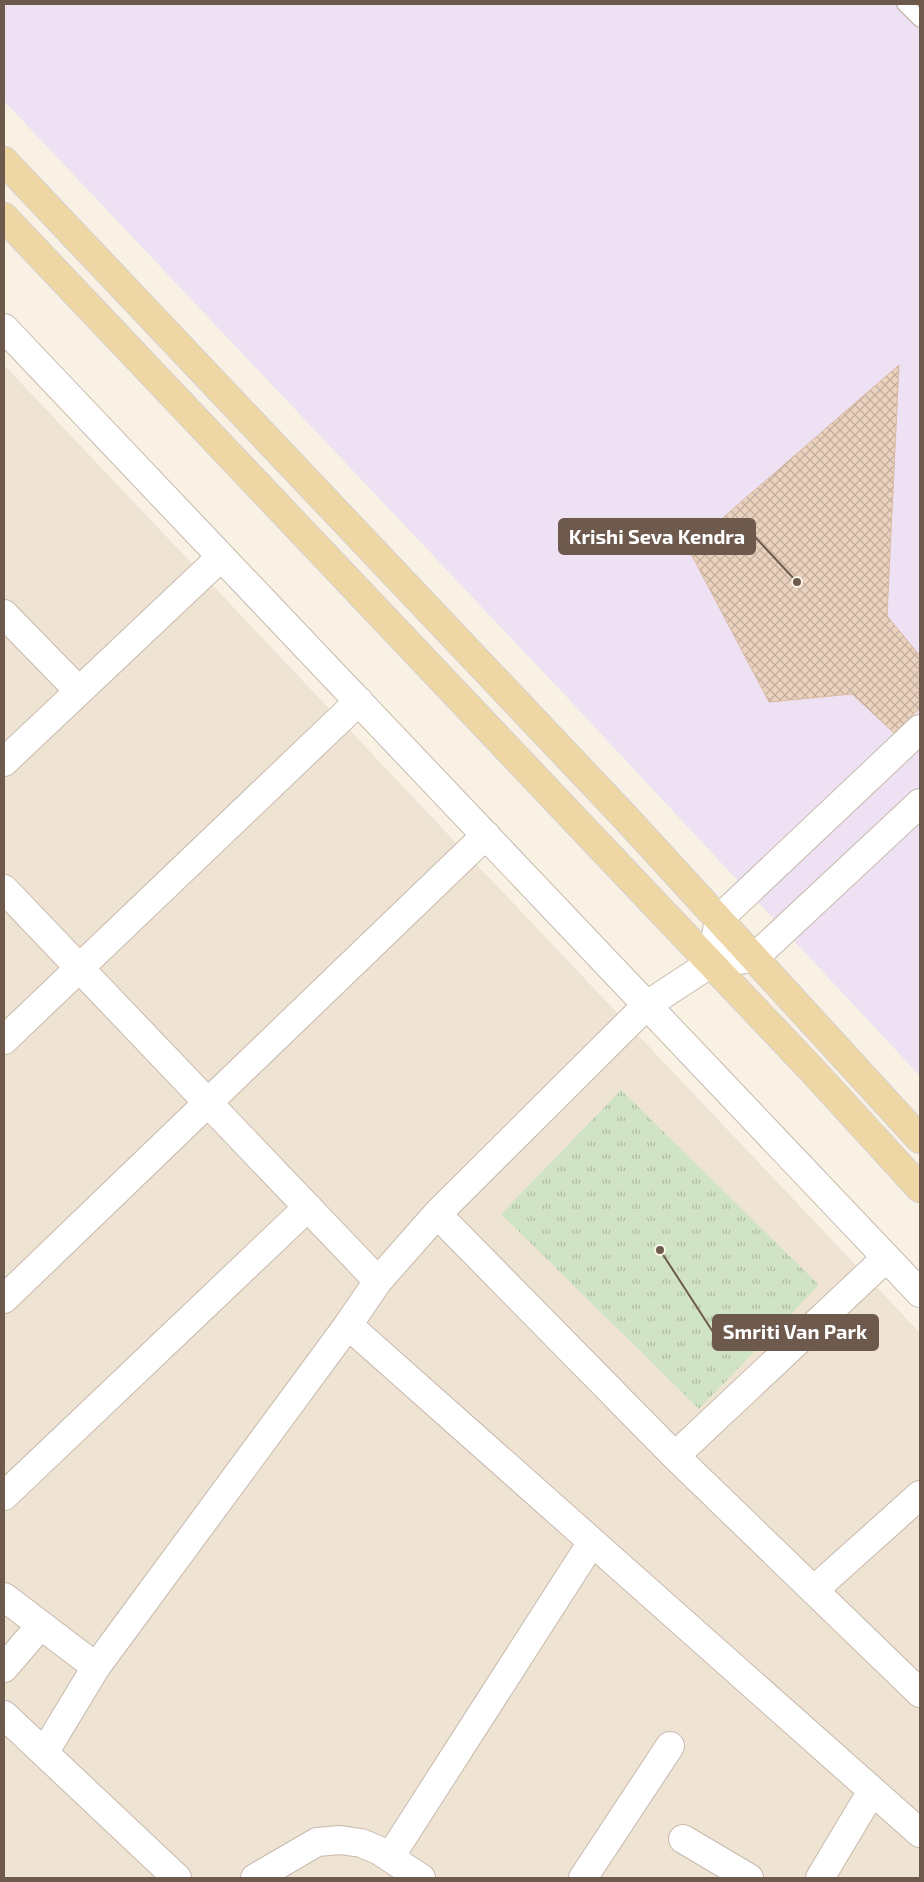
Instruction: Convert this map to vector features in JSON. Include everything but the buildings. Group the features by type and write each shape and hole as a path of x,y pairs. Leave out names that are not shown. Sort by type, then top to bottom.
{"main road":[{"path":"4,160 625,817 920,1139"},
{"path":"4,217 711,964 920,1188"}],"street":[{"path":"4,328 920,1294"},
{"path":"4,762 221,557"},
{"path":"4,614 79,691"},
{"path":"4,1040 359,701"},
{"path":"711,964 719,919 920,730"},
{"path":"44,1753 96,1667 348,1325 378,1281 437,1214 647,1005 711,964 754,958 920,803"},
{"path":"4,1299 486,835"},
{"path":"5,891 80,967 378,1281"},
{"path":"4,1496 308,1207"},
{"path":"437,1214 674,1456 920,1693"},
{"path":"674,1456 886,1258"},
{"path":"348,1325 872,1791 916,1819"},
{"path":"814,1590 920,1495"},
{"path":"390,1857 592,1542"},
{"path":"4,1597 96,1667"},
{"path":"4,1668 40,1626"},
{"path":"4,1715 177,1878"},
{"path":"583,1878 670,1746"},
{"path":"820,1878 872,1791"},
{"path":"683,1838 718,1870 749,1878"},
{"path":"255,1878 317,1842 340,1840 361,1843 390,1857 421,1878"}],"lane":[{"path":"905,4 920,19"}],"shaded area":[{"path":"4,4 920,4 920,1076 562,692 4,101"},
{"path":"4,365 920,1333 920,1878 4,1878"}],"green space":[{"path":"621,1090 819,1285 699,1409 501,1214"}],"place":[{"name":"Krishi Seva Kendra","path":"797,582"},
{"name":"Smriti Van Park","path":"660,1250"}]}
